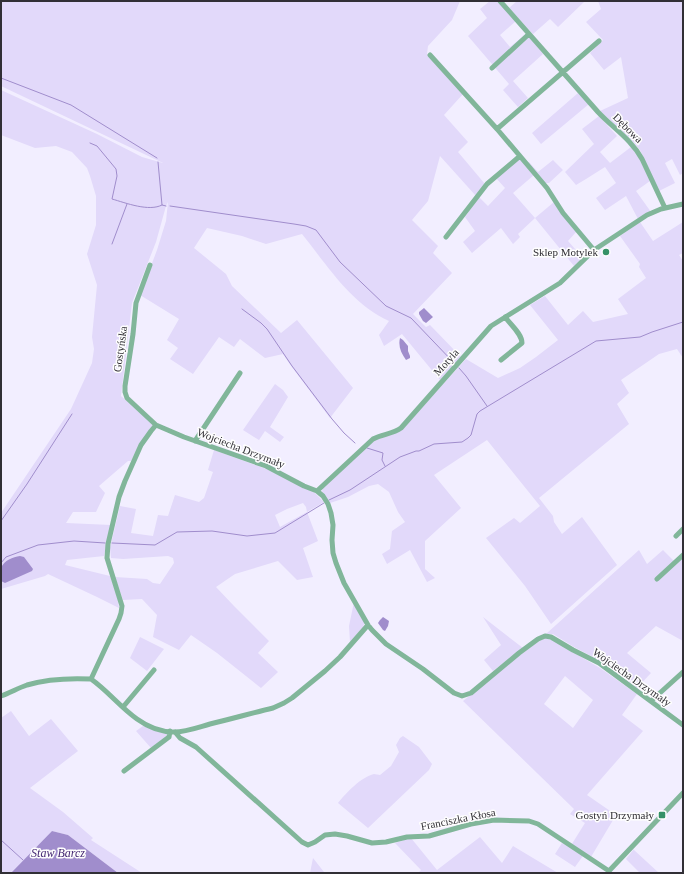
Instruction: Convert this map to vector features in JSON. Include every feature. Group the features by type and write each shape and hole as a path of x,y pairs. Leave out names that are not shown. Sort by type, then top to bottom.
{"street":[{"name":"Dębowa","path":"500,1 603,117 629,140 638,152 665,208"},
{"path":"492,68 529,34"},
{"path":"496,129 599,41"},
{"path":"430,56 520,156 547,188 563,213 594,250"},
{"path":"446,236 487,184 520,156"},
{"name":"Motyla","path":"317,491 373,439 401,428 491,326 560,283 594,250 661,209 683,204"},
{"name":"Gostyńska","path":"150,265 136,303 125,392 127,398 156,425"},
{"path":"501,360 522,343 519,335 505,318"},
{"path":"195,441 240,373"},
{"path":"91,679 121,613 122,606 107,558 108,544 119,497 141,445 156,425"},
{"name":"Wojciecha Drzymały","path":"156,425 195,441 266,466 304,486 317,491 323,496 331,513 333,525 333,553 336,563 344,583 368,625 386,644 458,695 462,696 471,693 519,653 538,639 545,636 551,637 598,663 683,725"},
{"path":"676,536 683,529"},
{"path":"657,579 683,555"},
{"path":"1,696 27,685 69,679 91,679 138,720 148,726 160,730 190,730 272,708 284,703 325,671 340,657 368,625"},
{"path":"123,707 154,670"},
{"path":"651,701 683,672"},
{"path":"124,772 169,737 172,731"},
{"name":"Franciszka Kłosa","path":"172,731 180,738 196,747 302,842 308,845 325,835 335,834 347,836 372,843 386,842 407,837 429,836 471,824 494,820 529,821 538,824 608,872"},
{"path":"608,872 683,793"}],"shaded area":[{"path":"1,1 460,1 452,20 428,46 427,54 463,94 444,115 468,142 458,152 485,184 476,196 440,156 428,201 412,220 438,246 433,253 452,273 413,314 426,327 430,325 461,357 440,380 402,334 384,346 379,335 389,321 375,314 351,294 330,271 302,234 266,244 242,236 207,228 194,248 226,274 232,286 281,333 297,320 353,388 330,418 283,354 265,358 240,339 234,347 219,337 193,374 170,359 178,348 167,340 179,319 140,295 166,221 168,202 156,242 132,303 121,396 154,425 131,461 128,461 99,486 105,493 96,512 73,512 66,523 111,525 104,556 67,560 65,565 110,576 118,600 119,608 48,574 1,589 1,513 71,409 92,363 94,349 92,337 97,285 87,254 96,225 96,196 87,168 72,152 56,146 35,148 1,135 1,90 97,134 142,157 163,163 1,86"},
{"path":"490,1 498,1 516,21 500,35 510,47 527,33 543,54 513,81 528,98 518,107 503,90 509,84 468,36 487,18 480,9"},
{"path":"517,1 587,1 584,2 558,27 550,19 533,34 509,8"},
{"path":"598,1 683,1 683,173 680,175 672,159 665,163 675,183 659,191 640,150 628,136 600,111 628,98 621,57 604,70 590,53 603,40 586,22 601,9"},
{"path":"578,93 589,104 541,144 532,133"},
{"path":"599,116 617,136 600,152 610,163 631,147 638,156 650,181 636,191 651,212 638,219 626,196 605,210 596,198 616,183 605,167 576,185 565,172 594,144 582,129"},
{"path":"518,160 521,160 534,175 513,193 535,218 518,234 520,237 513,244 501,228 472,253 463,242 475,231 465,217 479,197 488,206 505,188 496,178"},
{"path":"553,160 563,170 549,183 545,183 528,163 529,162 538,172"},
{"path":"554,202 577,231 568,241 583,258 574,266 535,218"},
{"path":"640,222 653,241 683,222 683,253 679,255 683,261 683,358 677,349 659,354 621,380 629,393 617,404 629,424 539,498 553,516 554,522 562,534 582,517 617,565 551,624 525,586 486,538 514,518 520,523 540,506 487,440 434,475 461,508 425,541 425,569 435,578 427,582 410,550 387,564 382,554 390,549 392,531 405,522 398,512 389,492 378,484 369,486 348,497 330,503 322,492 323,486 371,443 380,437 406,425 466,359 498,378 520,368 558,340 530,305 545,296 568,325 583,311 593,322 628,314 618,299 646,278 639,267 640,264 620,236"},
{"path":"275,384 283,390 288,397 270,427 284,437 280,442 265,431 259,440 243,430"},
{"path":"214,450 269,470 314,492 324,502 307,512 318,541 303,548 313,577 297,580 278,561 235,574 216,587 269,641 258,653 278,672 261,688 217,653 191,635 179,650 153,637 157,615 142,599 123,600 115,577 147,579 153,583 160,584 174,563 173,558 168,556 123,559 111,558 110,548 120,506 136,509 131,533 153,536 158,515 168,516 175,495 199,502 204,498 213,472 208,470","holes":["303,503 307,512 280,527 275,515"]},
{"path":"639,550 647,564 663,550 674,561 683,553 683,641 656,626 627,653 651,673 637,688 597,659 553,634 546,634"},
{"path":"354,602 365,622 363,627 350,642 349,626"},
{"path":"483,617 523,648 493,671 484,660 501,645"},
{"path":"140,637 164,649 147,671 130,658"},
{"path":"546,638 552,640 600,668 637,694 622,715 643,731 587,795 616,815 591,857 585,853 575,867 555,854 562,843 570,847 585,823 570,814 574,809 463,701 521,654","holes":["565,676 593,700 573,728 544,704"]},
{"path":"11,711 29,736 51,719 78,751 30,788 63,812 93,838 91,840 142,873 118,873 68,835 52,831 11,873 1,873 1,718"},
{"path":"143,726 168,734 151,748 136,731"},
{"path":"403,736 419,747 432,764 429,770 368,828 338,803 349,790 364,778 374,774 380,775 391,766 399,752 396,745"},
{"path":"480,837 502,863 513,846 558,873 418,873 421,870 395,843 411,838 437,870"},
{"path":"634,849 659,873 640,873 626,859"},
{"path":"313,858 324,872 323,873 310,873"}],"water":[{"path":"424,308 433,317 426,323 419,314 419,312"},
{"path":"400,338 408,346 410,358 406,360 400,349"},
{"path":"20,556 24,557 33,569 32,571 5,583 1,581 2,565 9,559"},
{"path":"383,617 389,621 385,631 378,623"},
{"name":"Staw Barcz","path":"52,831 68,835 118,873 11,873"}],"waterway":[{"path":"1,78 71,105 157,158"},
{"path":"90,143 97,146 116,169 117,176 112,199 131,205 151,208 162,205"},
{"path":"158,162 162,205 166,206"},
{"path":"112,244 127,204"},
{"path":"170,206 294,224 306,226 316,230 340,262 386,306 411,318 455,364"},
{"path":"242,309 267,329 292,366 332,419 355,443"},
{"path":"329,500 350,490 400,457 434,444 462,442 471,435 477,414 480,411 596,341 640,337 683,322"},
{"path":"459,368 487,406"},
{"path":"1,521 27,484 72,414"},
{"path":"367,448 383,453 382,460 385,466"},
{"path":"112,543 155,545 177,532 212,531 247,536 275,533 324,503"},
{"path":"1,563 6,557 38,545 74,541 105,543"},
{"path":"1,840 23,860"}],"place":[{"name":"Sklep Motylek","path":"606,252"},
{"name":"Gostyń Drzymały","path":"662,815"}]}
